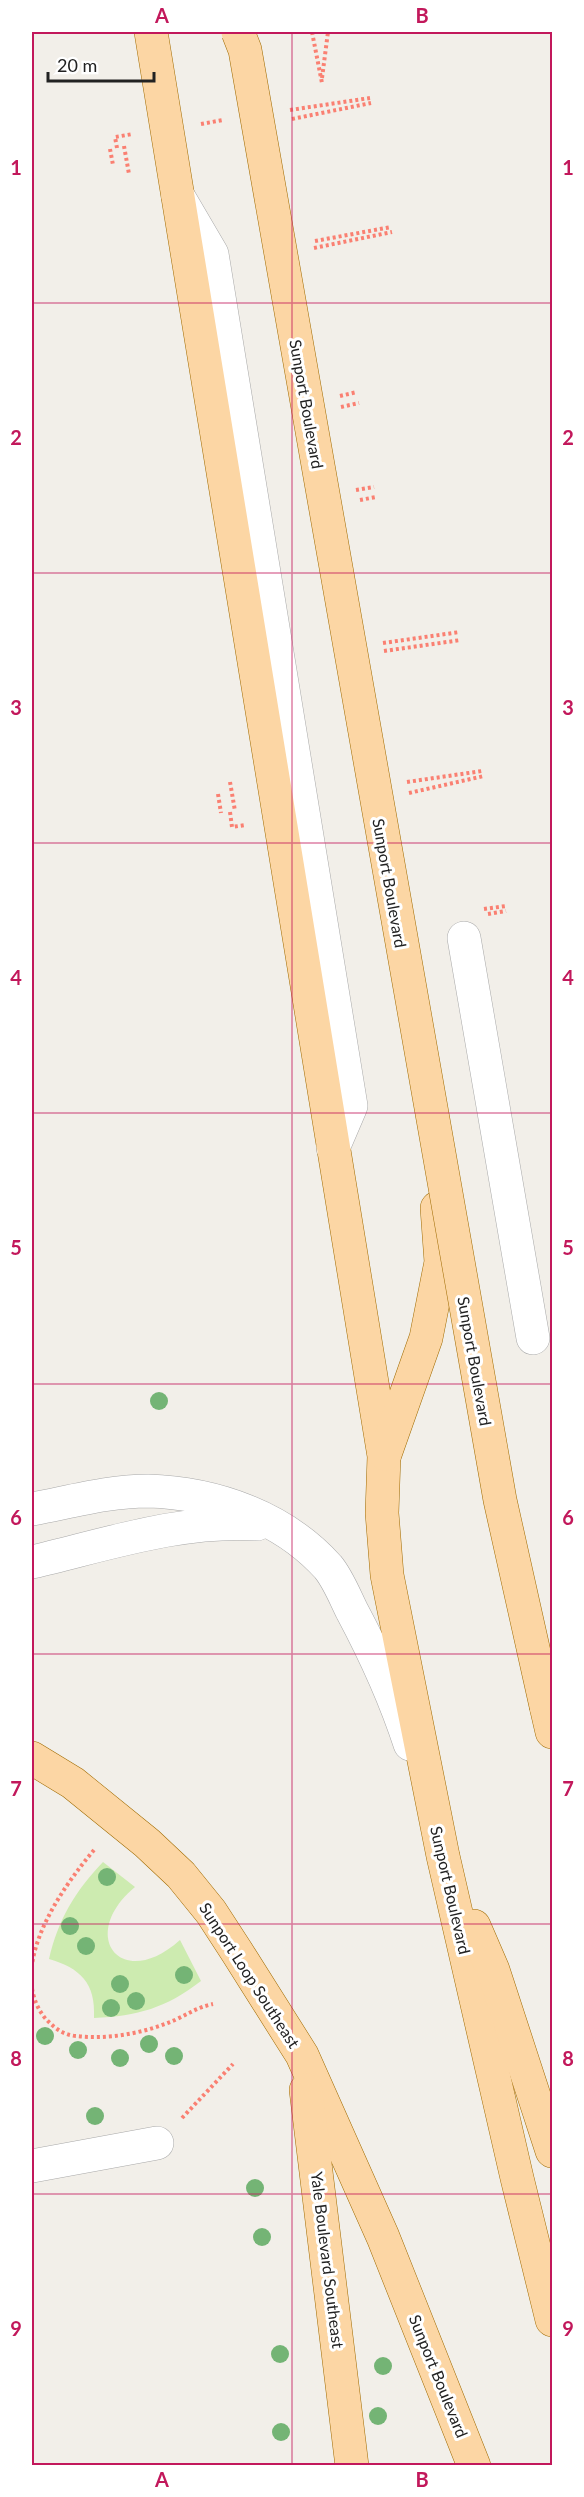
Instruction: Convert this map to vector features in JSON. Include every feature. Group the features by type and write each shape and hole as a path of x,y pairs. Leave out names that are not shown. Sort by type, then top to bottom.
{"main road":[{"name":"Sunport Boulevard","path":"152,32 384,1456 382,1513 387,1575 443,1856 552,2320"},
{"name":"Sunport Boulevard","path":"233,32 435,1182 441,1262 426,1338 384,1456"},
{"name":"Sunport Boulevard","path":"237,32 245,50 500,1500 549,1719"},
{"name":"Sunport Loop Southeast","path":"32,1758 111,1812 181,1875 211,1912 302,2055"},
{"path":"443,1856 493,1970 552,2151"},
{"name":"Sunport Boulevard","path":"302,2055 383,2237 474,2466"},
{"name":"Yale Boulevard Southeast","path":"302,2055 352,2466"}],"street":[{"path":"464,938 533,1338"},
{"path":"32,1509 112,1494 148,1491 184,1494 250,1512 280,1526 307,1546 330,1569 398,1708 436,1820"},
{"path":"32,1562 176,1528 222,1524 280,1526"},
{"path":"32,2166 157,2143"}],"path":[{"path":"312,32 321,83 328,32"},
{"path":"258,126 370,103"},
{"path":"117,148 115,137 136,134"},
{"path":"124,146 129,174"},
{"path":"110,149 113,165"},
{"path":"281,255 392,232"},
{"path":"349,648 460,632"},
{"path":"374,787 482,771"},
{"path":"230,782 235,811"},
{"path":"218,794 221,813"},
{"path":"94,1850 58,1898 33,1956 33,1986 38,2009 53,2028 74,2036 108,2036 138,2032 213,2004"},
{"path":"182,2118 233,2064"}],"green space":[{"path":"103,1862 135,1887 118,1905 109,1923 108,1939 114,1951 125,1959 140,1961 159,1955 180,1940 201,1981 176,1998 151,2009 138,2013 94,2018 92,1995 84,1979 69,1967 49,1959 57,1931 69,1907 84,1884"}]}
